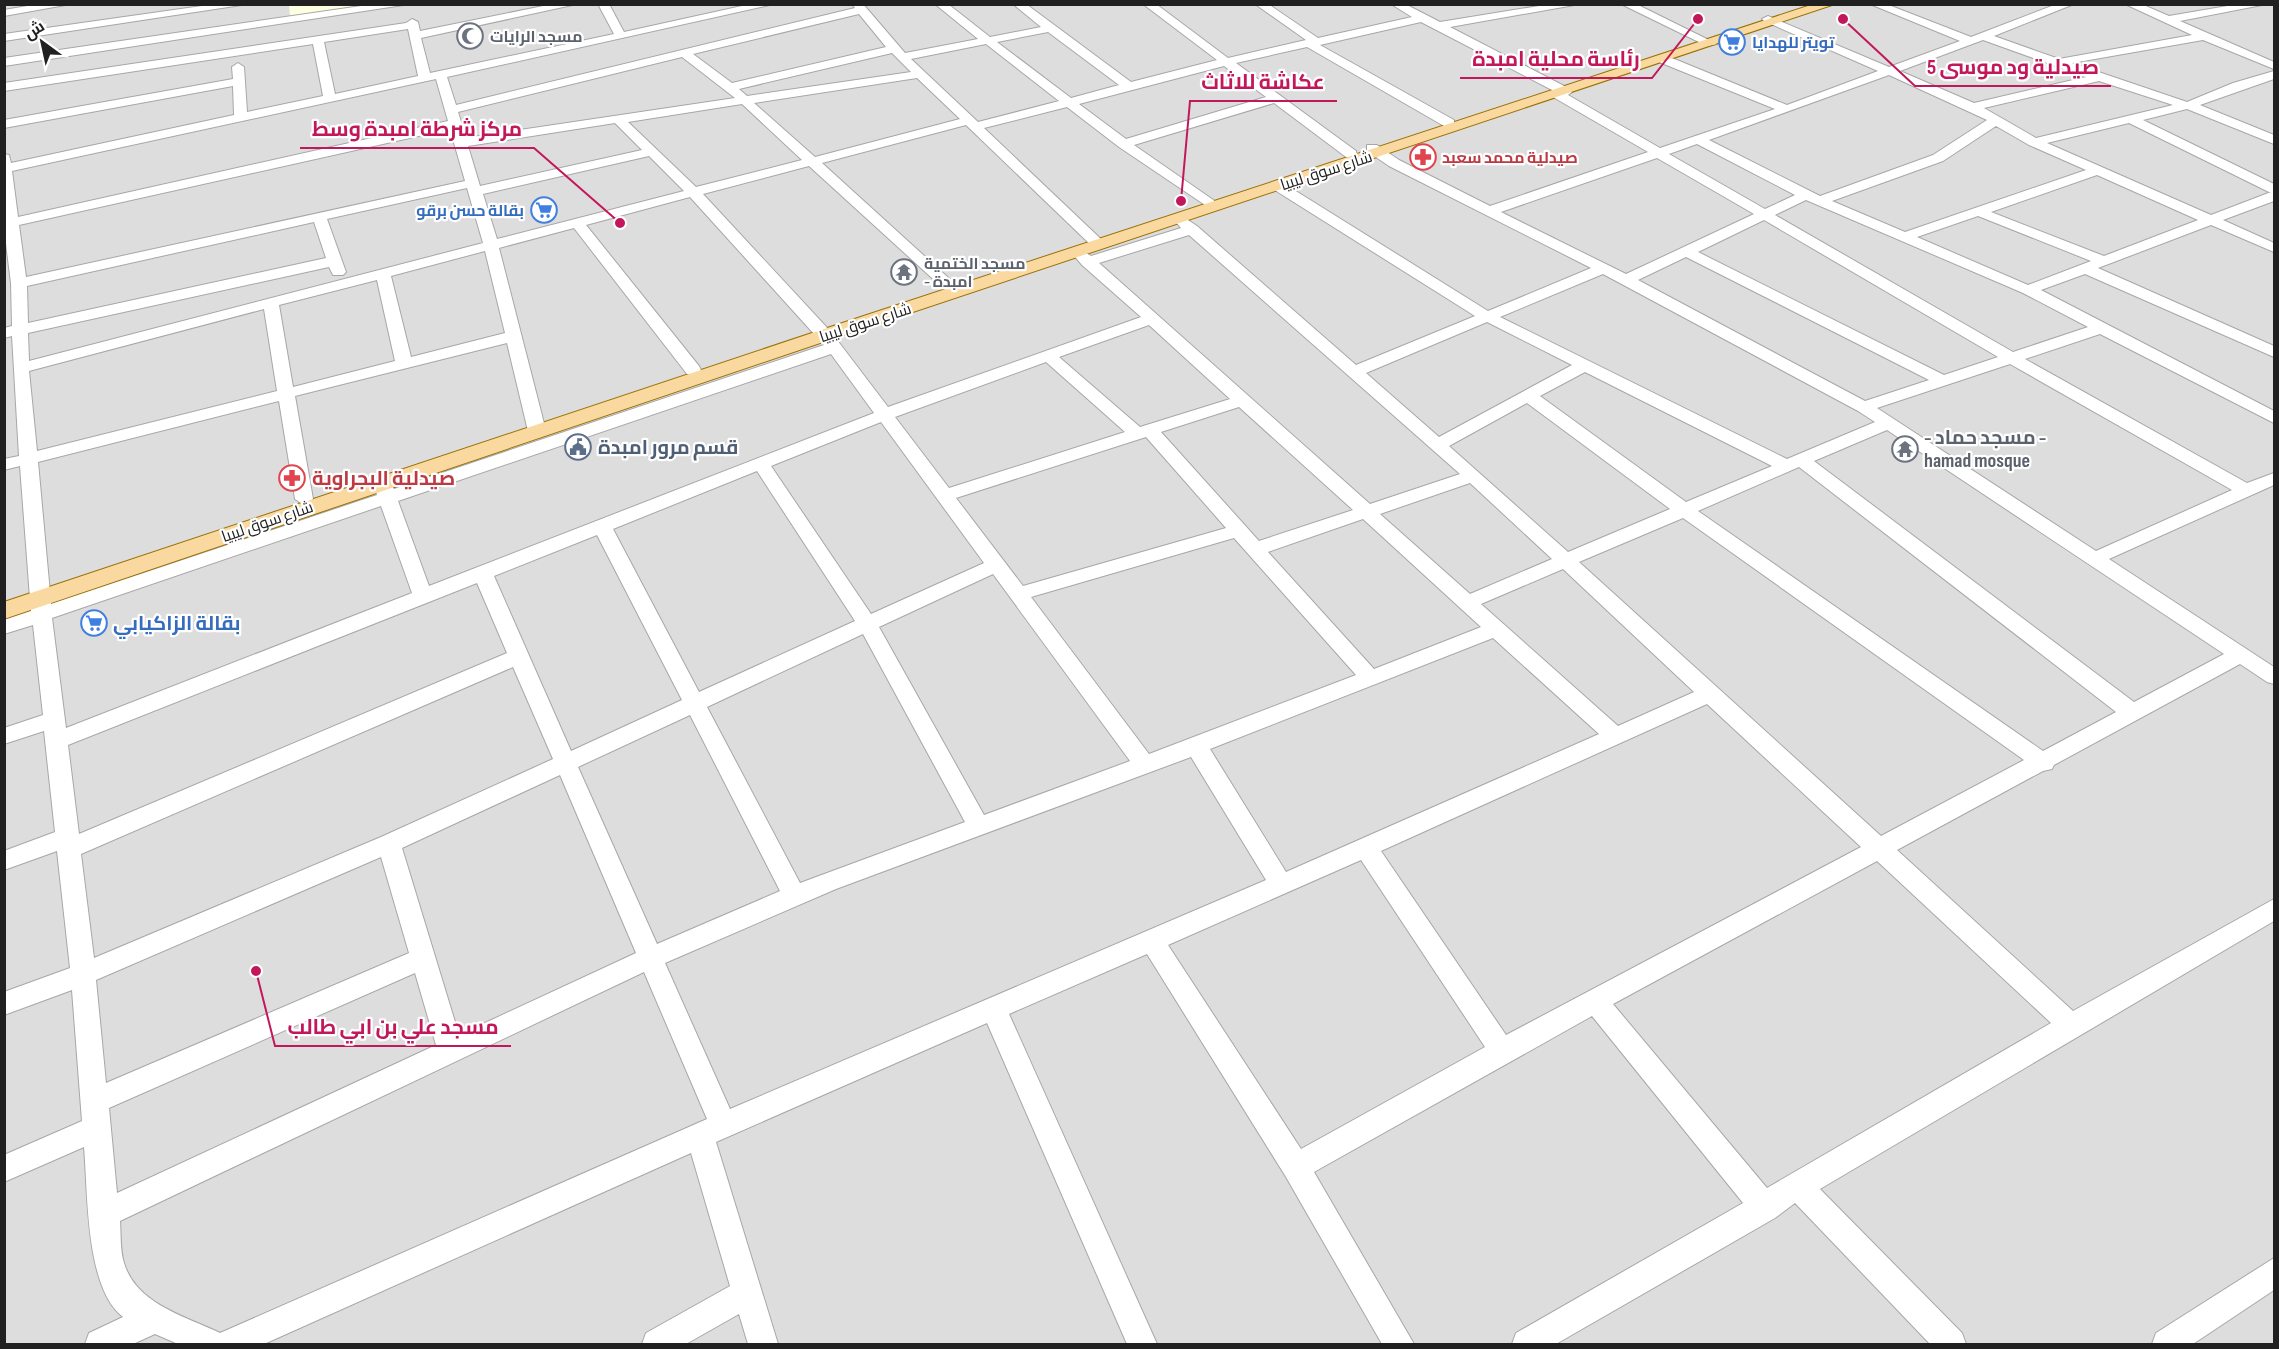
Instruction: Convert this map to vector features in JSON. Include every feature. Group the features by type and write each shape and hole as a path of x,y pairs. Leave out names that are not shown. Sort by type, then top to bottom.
{"main road":[{"name":"شارع سوق ليبيا","path":"4,601 41,600 304,499 1083,257 1096,242 1186,224 1210,205 1278,186 1449,123 1663,59 1811,4"},
{"name":"شارع سوق ليبيا","path":"1778,15 1829,4"},
{"name":"شارع سوق ليبيا","path":"4,610 384,490 536,426 693,370 827,337 949,286 1096,242 1210,205 1352,154 1375,151 1706,42"}],"street":[{"path":"4,13 66,4"},
{"path":"4,38 183,9 243,4"},
{"path":"280,4 280,20"},
{"path":"4,62 280,20 407,4 425,80"},
{"path":"4,87 318,39 415,30 572,4"},
{"path":"603,4 621,37"},
{"path":"210,1344 155,1318 128,1301 117,1286 109,1266 83,974 41,600 24,391 12,331 14,278 5,171 769,4"},
{"path":"940,4 1124,144 1210,205"},
{"path":"1018,4 1128,86"},
{"path":"1148,4 1352,154"},
{"path":"1260,4 1313,43 1449,123"},
{"path":"1396,4 1560,91 1658,154 2248,491"},
{"path":"1437,26 1575,4"},
{"path":"1626,4 1706,42"},
{"path":"1875,4 1972,41"},
{"path":"1489,211 1787,109 1985,37 2068,4"},
{"path":"2130,4 2205,36 2273,74"},
{"path":"2168,20 2262,4"},
{"path":"8,223 452,117 859,7 920,74 974,123 1096,242"},
{"path":"183,9 196,57"},
{"path":"1478,9 1494,17"},
{"path":"1778,15 1892,71 1973,107 2034,142 2274,248"},
{"path":"21,368 811,162 1068,102 1225,62 1422,18"},
{"path":"730,87 899,53 1051,28"},
{"path":"2059,63 2205,36"},
{"path":"1985,37 2190,105 2274,140"},
{"path":"318,39 330,100"},
{"path":"237,51 242,118"},
{"path":"684,53 730,87 949,286"},
{"path":"1663,59 1787,109"},
{"path":"459,143 920,74"},
{"path":"2034,142 2190,105 2229,88 2273,74"},
{"path":"441,76 491,245 536,426"},
{"path":"1973,107 2100,77"},
{"path":"4,124 240,81"},
{"path":"1124,144 1275,99"},
{"path":"619,120 693,192 827,337 944,496 998,564 1145,765"},
{"path":"2133,120 2274,189"},
{"path":"1626,280 1763,214 1938,158 1995,121"},
{"path":"1699,140 1813,198 2028,290 2274,418"},
{"path":"1375,151 1626,280 1890,422 2240,655 2272,672"},
{"path":"14,278 650,152"},
{"path":"1904,237 2096,171"},
{"path":"1278,186 1486,316 1794,463 2134,714"},
{"path":"2028,290 2087,270 2274,196"},
{"path":"1979,212 2107,262"},
{"path":"319,216 342,284"},
{"path":"578,223 693,370"},
{"path":"1615,736 1367,512 1240,401 1083,257 1186,224 1473,476 1881,848 2070,1024"},
{"path":"1685,251 1942,380"},
{"path":"12,331 335,261"},
{"path":"1356,371 1602,268"},
{"path":"2087,270 2270,346"},
{"path":"383,274 404,363"},
{"path":"271,303 304,499"},
{"path":"4,736 55,730 423,597 883,415 1151,319"},
{"path":"1864,407 2101,328"},
{"path":"4,465 514,336"},
{"path":"423,597 384,490 827,337"},
{"path":"1047,355 1145,433 1239,530 1371,679"},
{"path":"1438,445 1530,397 1586,364"},
{"path":"4,396 24,391"},
{"path":"1530,397 1683,509 2044,763"},
{"path":"944,496 1240,401"},
{"path":"1466,603 1890,422"},
{"path":"761,464 868,625 979,826"},
{"path":"1256,549 1473,476"},
{"path":"2096,558 2274,478"},
{"path":"602,526 795,896"},
{"path":"1020,594 1239,530"},
{"path":"4,1004 83,974 389,844 566,765 998,564"},
{"path":"483,574 652,957 712,1130 747,1293 763,1344"},
{"path":"4,627 41,600"},
{"path":"103,1214 652,957 795,896 1197,746 1496,629"},
{"path":"1296,1167 1502,1051 2044,763 2240,655"},
{"path":"4,861 67,844 520,656"},
{"path":"230,1344 712,1130 1366,849 1709,693"},
{"path":"1197,746 1281,885"},
{"path":"389,844 451,1051"},
{"path":"1366,849 1502,1051"},
{"path":"1527,1344 1800,1188 2070,1024 2274,909"},
{"path":"1152,941 1296,1167 1399,1344"},
{"path":"4,1169 94,1116 423,958"},
{"path":"1595,1001 1765,1208"},
{"path":"994,1009 1142,1344"},
{"path":"1800,1188 1951,1344"},
{"path":"2167,1344 2274,1273"},
{"path":"657,1344 747,1293"},
{"path":"100,1344 155,1318"}],"shaded area":[{"path":"289,4 370,5 290,16"},
{"path":"5,5 2274,5 2274,1344 5,1344"}],"place":[{"name":"رئاسة محلية امبدة","path":"1698,19"},
{"name":"صيدلية ود موسى 5","path":"1843,19"},
{"name":"مسجد الرايات","path":"470,36"},
{"name":"تويتر للهدايا","path":"1732,42"},
{"name":"صيدلية محمد سعبد","path":"1423,157"},
{"name":"عكاشة للاثاث","path":"1181,201"},
{"name":"بقالة حسن برقو","path":"544,210"},
{"name":"مركز شرطة امبدة وسط","path":"620,223"},
{"name":"مسجد الختمية - امبدة","path":"904,272"},
{"name":"قسم مرور امبدة","path":"578,447"},
{"name":"- مسجد حماد - hamad mosque","path":"1905,449"},
{"name":"صيدلية البجراوية","path":"292,478"},
{"name":"بقالة الزاكيابي","path":"94,623"},
{"name":"مسجد علي بن ابي طالب","path":"256,971"}]}
